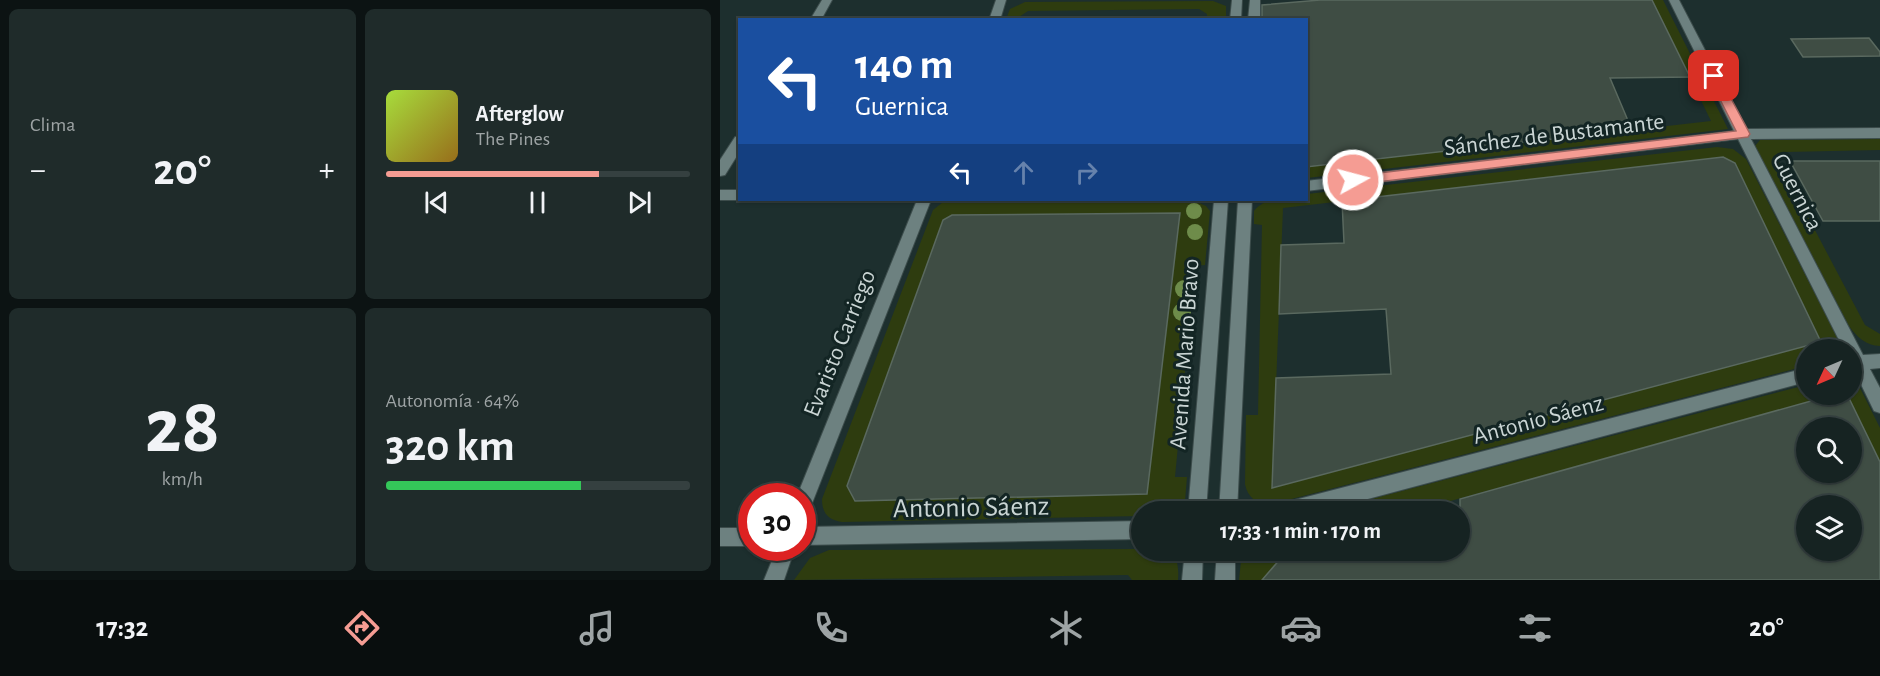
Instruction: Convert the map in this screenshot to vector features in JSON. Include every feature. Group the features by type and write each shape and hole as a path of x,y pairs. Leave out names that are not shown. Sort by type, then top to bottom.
{"street":[{"path":"816,18 827,0"},
{"path":"995,18 1001,0"},
{"path":"1235,18 1237,0"},
{"path":"1254,18 1255,0"},
{"name":"Guernica","path":"1674,0 1744,134 1843,339"},
{"name":"Sánchez de Bustamante","path":"1308,186 1744,134 1880,133"},
{"path":"720,171 738,143"},
{"path":"720,195 738,195"},
{"name":"Evaristo Carriego","path":"811,483 924,201"},
{"name":"Avenida Mario Bravo","path":"1198,501 1221,201"},
{"path":"1229,501 1245,201"},
{"path":"1862,362 1880,361"},
{"name":"Guernica","path":"1862,375 1880,405"},
{"name":"Antonio Sáenz","path":"1325,501 1796,378"},
{"name":"Antonio Sáenz","path":"816,536 1131,530"},
{"path":"720,537 738,537"},
{"path":"774,580 781,561"},
{"path":"1192,580 1193,561"},
{"path":"1225,580 1226,561"}],"green space":[{"path":"1652,0 1663,0 1728,129 1308,178 1308,167 1711,121"},
{"path":"1213,1 1226,6 1226,18 1207,18 1207,14 1199,9 1028,11 1018,18 1006,18 1010,9 1025,2"},
{"path":"1880,139 1880,150 1785,152 1778,160 1865,325 1880,334 1880,346 1862,340 1849,326 1755,146 1760,140"},
{"path":"1717,147 1733,149 1746,159 1838,339 1820,339 1735,163 1723,157 1283,208 1272,488 1796,349 1796,369 1284,501 1256,501 1249,494 1245,484 1246,415 1258,415 1262,225 1254,224 1254,211 1269,201 1308,201 1308,194"},
{"path":"952,201 1195,201 1206,206 1210,211 1205,265 1195,266 1175,477 1187,477 1185,501 1131,501 1131,516 842,522 833,520 827,515 822,499 933,210 943,202","holes":["1180,213 1147,493 855,501 847,486 943,220 952,215"]},
{"path":"1796,388 1796,405 1800,405 1450,501 1364,501"},
{"path":"1862,392 1880,428 1880,462 1862,425 1862,417 1858,417 1852,405 1862,405"},
{"path":"1131,549 1131,561 1176,561 1178,580 1132,580 1128,575 794,580 808,561 816,561 816,555 829,550"},
{"path":"1241,561 1282,561 1270,580 1239,580"}],"building":[{"path":"1320,0 1652,0 1690,77 1610,78 1632,130 1308,167 1308,18 1262,18 1262,5"},
{"path":"1869,38 1880,52 1880,56 1803,57 1791,39"},
{"path":"1723,157 1735,163 1820,339 1796,339 1796,349 1272,488 1276,378 1391,374 1386,309 1279,314 1281,245 1344,243 1342,201"},
{"path":"1790,161 1880,161 1880,221 1823,221"},
{"path":"1180,213 1147,494 855,501 847,486 943,220 952,215"},
{"path":"1797,405 1852,405 1858,417 1796,417 1796,483 1862,483 1862,425 1880,462 1880,580 1262,580 1278,561 1470,561 1470,501 1460,501 1460,499"}],"route":[{"path":"1353,180 1744,134 1714,76"}]}
